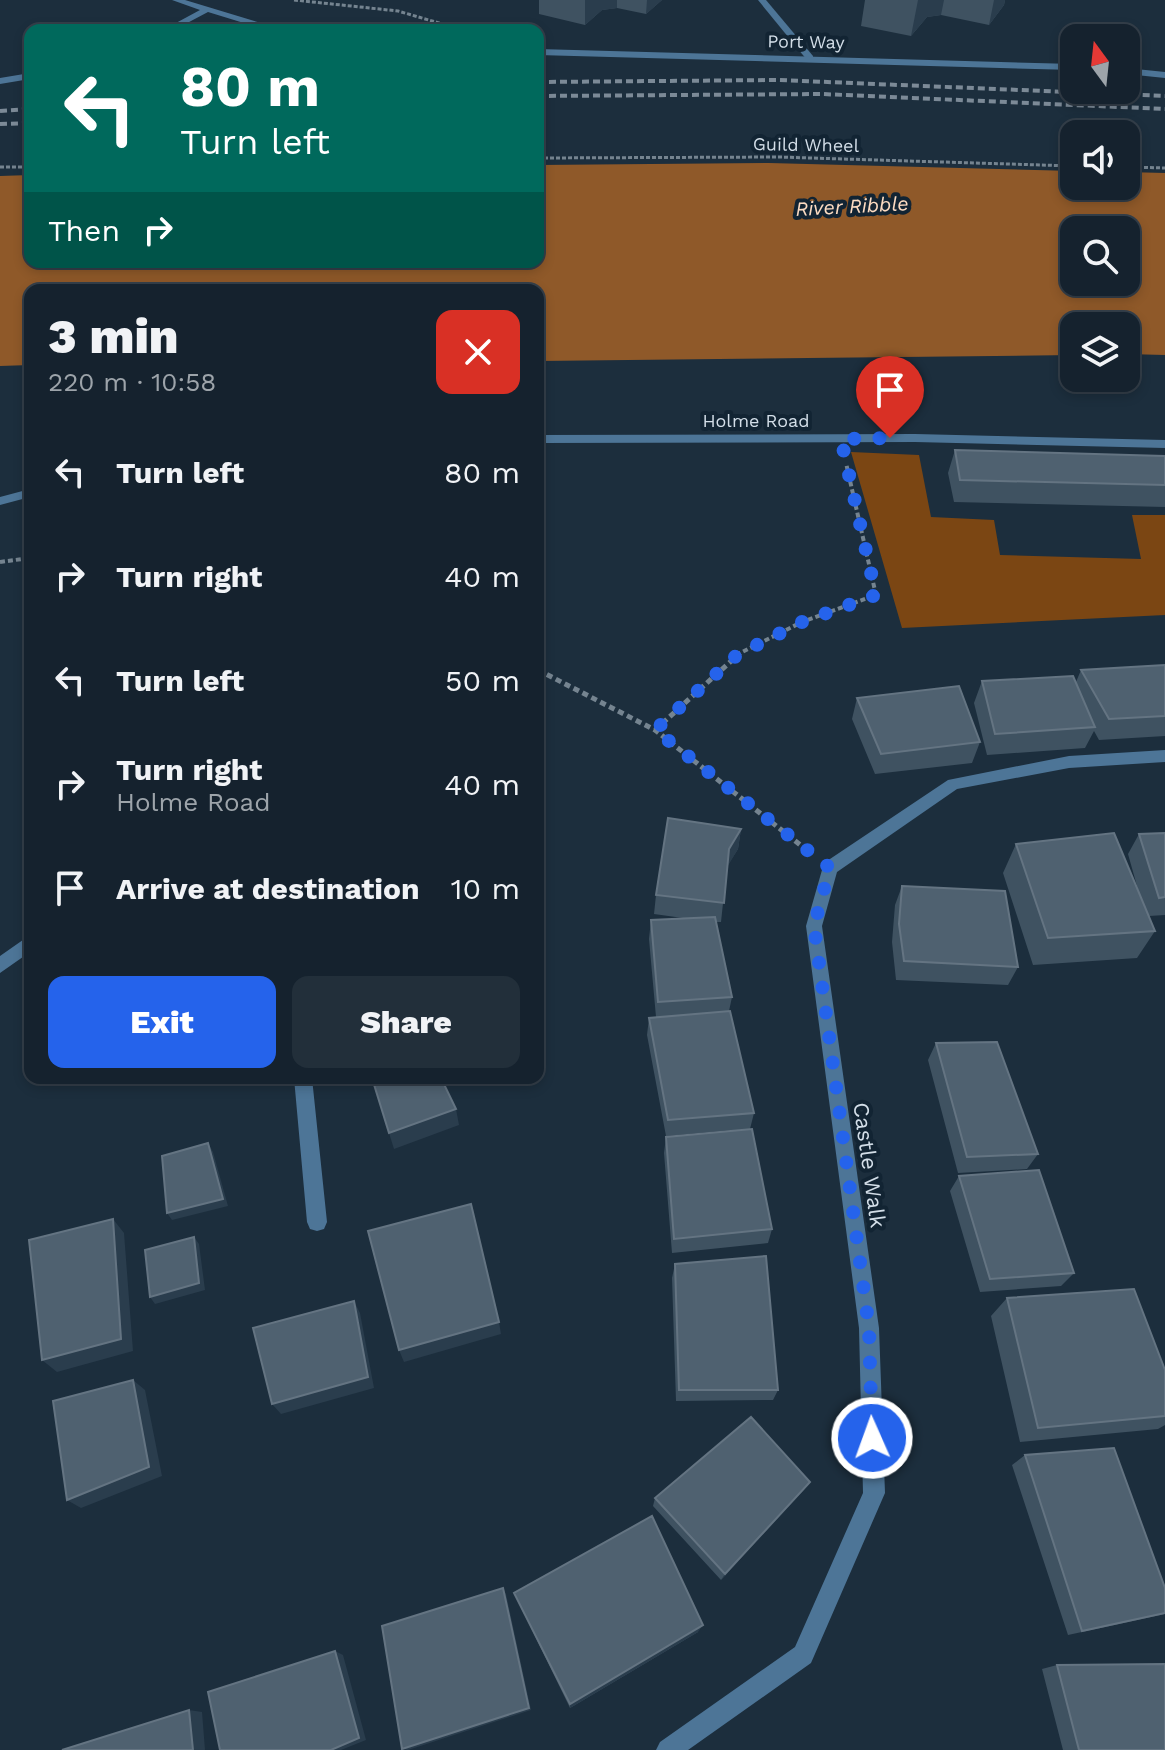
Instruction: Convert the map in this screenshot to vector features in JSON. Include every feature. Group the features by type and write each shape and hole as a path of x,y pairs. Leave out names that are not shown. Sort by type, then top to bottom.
{"street":[{"path":"176,0 204,11 265,24"},
{"path":"762,0 810,58"},
{"path":"179,24 204,11"},
{"name":"Port Way","path":"544,52 1060,67"},
{"path":"1140,72 1165,75"},
{"path":"0,81 24,77"},
{"name":"Holme Road","path":"544,439 1165,444"},
{"path":"0,501 24,495"},
{"path":"830,868 953,784 1069,762 1165,756"},
{"name":"Castle Walk","path":"668,1750 803,1655 874,1493 869,1328 814,926 830,868"},
{"path":"0,966 24,947"},
{"path":"304,1084 317,1222"}],"path":[{"path":"294,0 398,11 435,24"},
{"name":"Guild Wheel","path":"544,158 778,157 1060,166"},
{"path":"0,167 24,167"},
{"path":"1140,167 1165,168"},
{"path":"655,730 737,655 802,622 876,595 841,439"},
{"path":"0,562 24,559"},
{"path":"544,673 655,730 830,868"}],"shaded area":[{"path":"851,452 919,455 931,517 994,520 1000,555 1141,559 1132,515 1165,515 1165,615 902,628"}],"water":[{"name":"River Ribble","path":"769,163 1060,171 1060,200 1140,200 1140,172 1165,173 1165,355 1140,354 1140,312 1060,312 1060,355 544,361 544,284 24,284 24,365 0,366 0,176 24,175 24,268 544,268 544,165"}],"building":[{"path":"955,450 1165,456 1165,485 960,480"},
{"path":"1165,665 1165,716 1109,719 1081,670"},
{"path":"1073,676 1095,727 995,734 982,681"},
{"path":"959,686 980,742 881,754 857,698"},
{"path":"668,818 741,829 729,849 724,903 656,895"},
{"path":"1114,833 1155,931 1048,938 1016,844"},
{"path":"1165,833 1165,897 1159,898 1139,834"},
{"path":"902,886 1005,891 1018,967 904,961 899,924"},
{"path":"715,917 732,997 658,1002 651,920"},
{"path":"730,1011 754,1113 668,1120 649,1018"},
{"path":"997,1042 1038,1154 967,1157 936,1043"},
{"path":"374,1084 444,1084 456,1109 389,1133"},
{"path":"752,1129 772,1229 674,1239 666,1137"},
{"path":"208,1143 223,1199 167,1213 162,1156"},
{"path":"1039,1170 1074,1273 990,1279 959,1176"},
{"path":"471,1204 499,1322 399,1350 368,1231"},
{"path":"113,1219 121,1339 42,1360 29,1240"},
{"path":"194,1237 199,1283 150,1297 145,1250"},
{"path":"766,1256 778,1390 679,1390 675,1264"},
{"path":"1134,1289 1165,1370 1165,1416 1038,1428 1007,1298"},
{"path":"354,1301 368,1377 272,1404 253,1328"},
{"path":"133,1380 149,1467 67,1500 53,1401"},
{"path":"751,1417 810,1482 725,1574 655,1498"},
{"path":"1114,1448 1165,1588 1165,1613 1082,1631 1025,1455"},
{"path":"652,1516 703,1625 570,1704 514,1593"},
{"path":"503,1588 529,1708 402,1749 382,1626"},
{"path":"335,1651 359,1738 331,1750 220,1750 208,1692"},
{"path":"1165,1664 1165,1750 1079,1750 1057,1665"},
{"path":"189,1710 193,1750 62,1750"}],"railway":[{"path":"544,82 779,80 1165,96"},
{"path":"544,96 822,94 1165,109"},
{"path":"0,111 24,109"},
{"path":"0,124 24,123"}],"route":[{"path":"872,1438 869,1328 814,926 830,868 655,730 737,655 802,622 876,595 841,439 890,438"}]}
